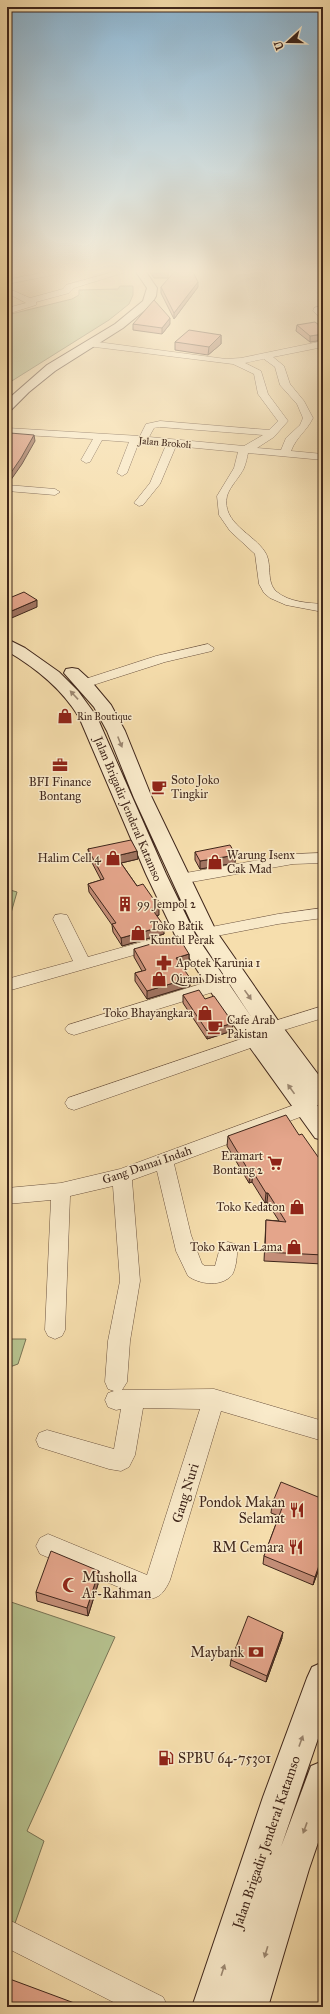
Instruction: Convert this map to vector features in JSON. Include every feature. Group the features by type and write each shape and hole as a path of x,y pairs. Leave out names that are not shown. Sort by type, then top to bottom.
{"main road":[{"path":"7,393 32,372 43,366"},
{"path":"7,407 25,389 54,366"},
{"name":"Jalan Brigadir Jenderal Katamso","path":"13,641 84,684 102,705 116,731 185,935 217,985 323,1098"},
{"name":"Jalan Brigadir Jenderal Katamso","path":"13,641 40,663 78,700 152,841 180,879 206,933 305,1108 323,1131"},
{"name":"Jalan Brigadir Jenderal Katamso","path":"211,2007 280,1797 323,1678"},
{"path":"249,2007 291,1869 323,1778"}],"street":[{"path":"246,366 258,373 263,394 283,421 278,428 263,441 244,450 236,474 222,496 225,515 234,532 260,553 264,582 271,594 288,602 323,608"},
{"path":"279,366 285,385 305,409 308,418 304,426 290,441 282,453"},
{"path":"122,473 139,440 150,426 155,424 271,433"},
{"path":"197,445 206,428"},
{"name":"Jalan Brokoli","path":"7,431 139,440 323,457"},
{"path":"86,460 99,437"},
{"path":"139,503 155,484 172,443"},
{"path":"7,488 56,492"},
{"path":"84,684 160,659 208,648"},
{"path":"180,879 293,859 323,858"},
{"path":"206,933 278,919 323,914"},
{"path":"61,919 83,964"},
{"path":"11,984 185,935"},
{"path":"74,1029 217,985"},
{"path":"74,1103 323,1012"},
{"name":"Gang Damai Indah","path":"7,1196 61,1191 122,1176 305,1108"},
{"path":"164,1160 186,1254 195,1269 207,1275 220,1274 224,1271 228,1250"},
{"path":"47,1440 109,1459 121,1460 124,1454 122,1393 118,1342 130,1281 122,1176"},
{"path":"55,1330 61,1191"},
{"path":"122,1393 214,1399 323,1431"},
{"name":"Gang Nuri","path":"48,1546 147,1587 152,1587 156,1584 214,1399"},
{"path":"7,1933 153,2007"}],"green space":[{"path":"7,366 36,366 7,384"},
{"path":"7,889 17,892 7,927"},
{"path":"7,1339 26,1339 18,1364 7,1368"},
{"path":"11,1602 115,1637 27,1831 44,1841 14,1926 7,1922 7,1612"}],"building":[{"path":"10,433 34,435 21,458 7,477 7,437"},
{"path":"24,592 37,600 7,613 7,599"},
{"path":"131,840 137,851 116,856 137,886 143,884 159,907 152,909 164,926 121,938 112,924 116,923 88,884 104,879 88,849"},
{"path":"230,845 236,855 200,861 195,852"},
{"path":"178,936 189,954 176,958 190,978 147,991 135,973 146,970 134,949"},
{"path":"199,990 205,999 214,996 233,1023 207,1031 183,995"},
{"path":"286,1115 299,1135 302,1134 323,1164 323,1255 265,1252 266,1220 286,1222 253,1172 250,1173 228,1136"},
{"path":"281,1482 323,1499 323,1554 315,1577 264,1556 282,1508 272,1504"},
{"name":"Musholla Ar-Rahman","path":"51,1551 99,1571 87,1608 36,1592"},
{"name":"Maybank","path":"248,1616 283,1632 267,1676 231,1660"},
{"path":"7,1978 85,2007 7,2007"}],"place":[{"name":"Rin Boutique","path":"65,716"},
{"name":"BFI Finance Bontang","path":"60,765"},
{"name":"Soto Joko Tingkir","path":"159,787"},
{"name":"Halim Cell 4","path":"113,858"},
{"name":"Warung Isenx Cak Mad","path":"215,862"},
{"name":"99 Jempol 2","path":"125,904"},
{"name":"Toko Batik Kuntul Perak","path":"138,933"},
{"name":"Apotek Karunia 1","path":"164,963"},
{"name":"Qirani Distro","path":"159,979"},
{"name":"Toko Bhayangkara","path":"205,1013"},
{"name":"Cafe Arab Pakistan","path":"215,1027"},
{"name":"Eramart Bontang 2","path":"275,1163"},
{"name":"Toko Kedaton","path":"297,1207"},
{"name":"Toko Kawan Lama","path":"294,1247"},
{"name":"Pondok Makan Selamat","path":"297,1510"},
{"name":"RM Cemara","path":"296,1547"},
{"name":"Musholla Ar-Rahman","path":"70,1585"},
{"name":"Maybank","path":"256,1652"},
{"name":"SPBU 64-75301","path":"166,1758"}]}
